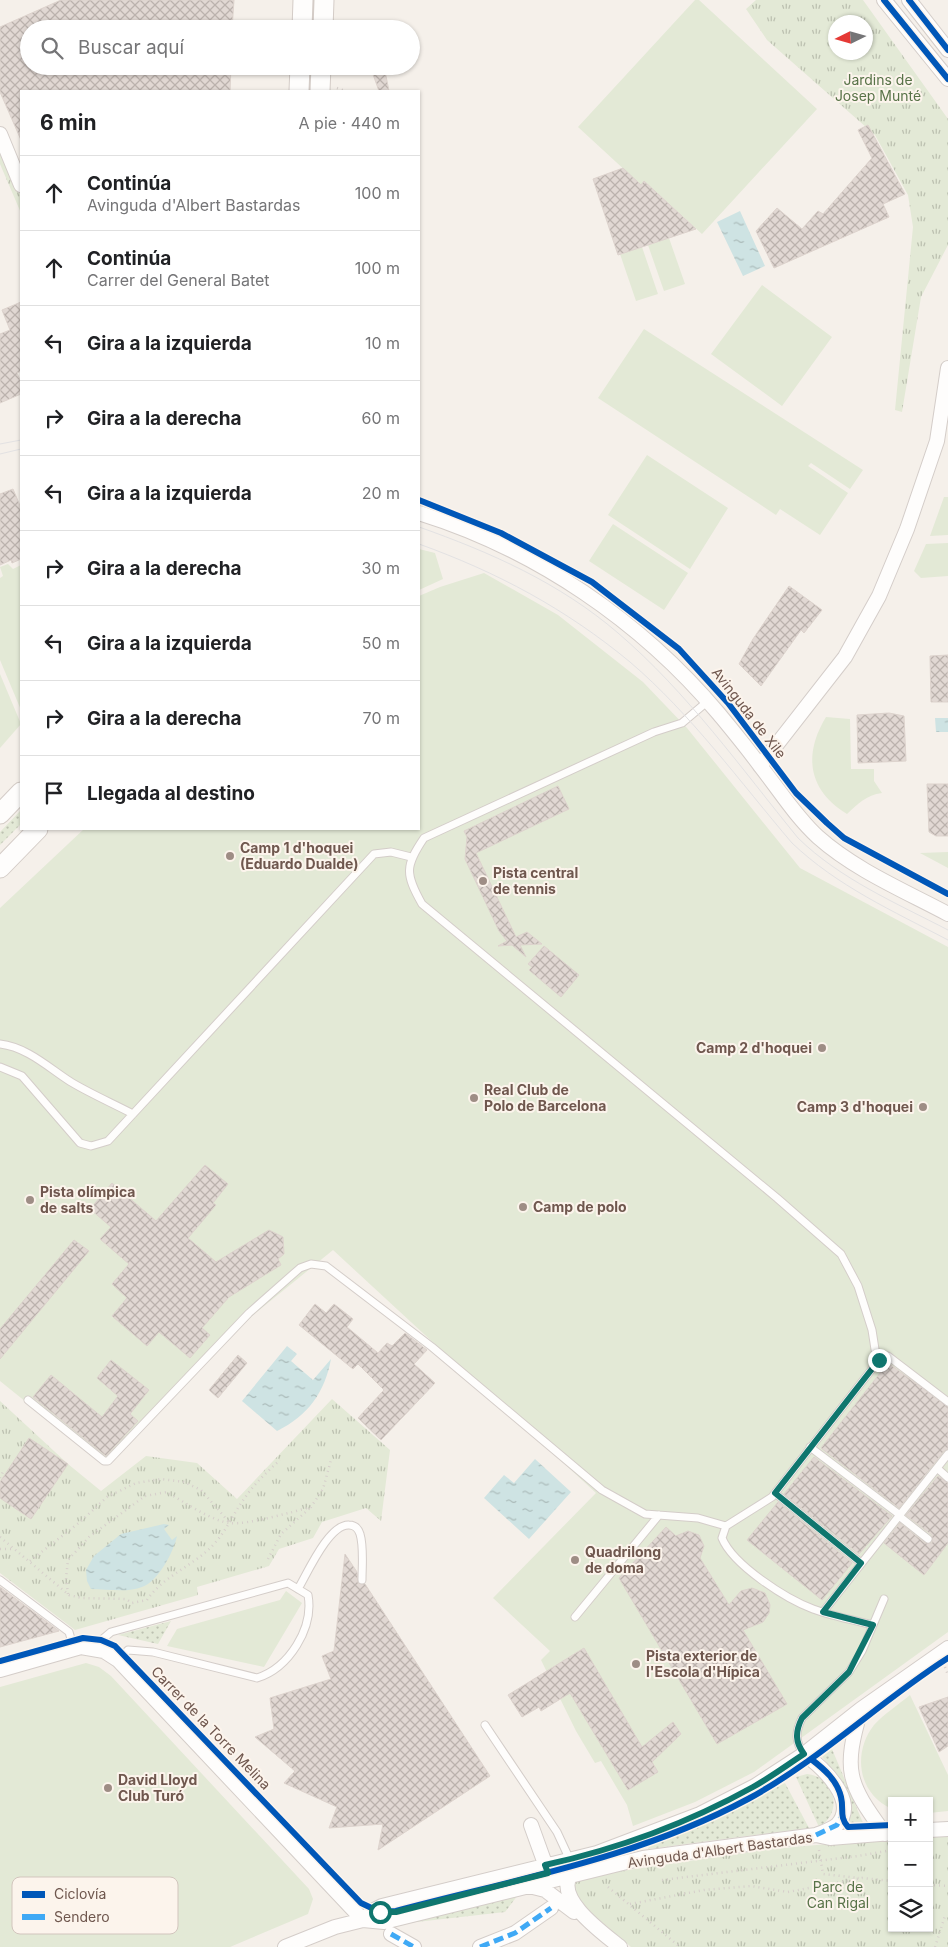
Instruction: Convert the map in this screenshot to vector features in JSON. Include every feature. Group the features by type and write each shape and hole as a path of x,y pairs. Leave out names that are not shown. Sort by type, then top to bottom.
{"street":[{"path":"302,20 303,0"},
{"path":"323,20 324,0"},
{"path":"884,0 948,79"},
{"path":"909,0 948,50"},
{"path":"299,90 300,75"},
{"path":"320,90 321,75"},
{"path":"0,134 20,182"},
{"path":"760,766 845,657 879,596 907,529 936,441 948,368"},
{"name":"Avinguda de Xile","path":"420,513 451,523 496,542 577,588 650,642 693,683 805,825 835,851 948,914"},
{"path":"0,814 20,793"},
{"path":"0,868 37,830"},
{"name":"Carrer de la Torre Melina","path":"0,1670 74,1649 92,1648 104,1651 118,1660 363,1920"},
{"name":"Avinguda d'Albert Bastardas","path":"363,1920 374,1910 382,1906 596,1853 700,1814 755,1786 804,1754 861,1709 948,1648"},
{"path":"861,1709 851,1746 850,1769 861,1799 888,1833"},
{"path":"804,1754 830,1776 842,1802 841,1818 836,1825 817,1840"},
{"path":"531,1825 550,1880"},
{"path":"933,1830 948,1829"},
{"name":"Avinguda d'Albert Bastardas","path":"285,1947 335,1927 363,1920 384,1922 642,1858 888,1833"},
{"path":"570,1876 567,1881 569,1899 584,1916 620,1947"},
{"path":"528,1885 546,1890 571,1911 584,1916"},
{"path":"480,1947 515,1933 551,1908"},
{"path":"391,1934 414,1947"}],"lane":[{"path":"708,701 682,723 654,732 424,838 411,856 410,882 422,904 777,1198 841,1254 858,1286 872,1330 877,1362"},
{"path":"0,1067 22,1076 80,1143 91,1146 108,1141 374,854 391,852 411,856"},
{"path":"0,1044 26,1053 46,1063 71,1081 133,1114"},
{"path":"28,1400 104,1461 108,1461 249,1313 300,1268 311,1264 320,1265 432,1347 602,1490 645,1514 698,1518 726,1526"},
{"path":"873,1625 812,1608 774,1588 740,1564 725,1546 722,1538 726,1526 775,1493 877,1362 888,1356 948,1402"},
{"path":"810,1448 928,1539"},
{"path":"823,1612 948,1454"},
{"path":"936,1468 948,1478"},
{"path":"775,1493 861,1563"},
{"path":"575,1617 659,1515"},
{"path":"298,1589 332,1531 344,1525 352,1524 361,1535 362,1580"},
{"path":"0,1580 69,1632 74,1649"},
{"path":"92,1648 111,1632 288,1583 308,1595 310,1608 307,1625 295,1647 267,1675 257,1678 153,1652 128,1650 118,1660"},
{"path":"804,1754 796,1736 802,1718 849,1672 884,1599"},
{"path":"485,1725 557,1832 570,1860"}],"path":[{"path":"0,1538 69,1595 82,1598 126,1598 132,1603 148,1600 156,1587 214,1544 230,1523 243,1499 260,1478 280,1460"},
{"path":"268,1559 281,1534 311,1508 323,1489 331,1460"},
{"path":"0,1478 4,1472"},
{"path":"30,1561 80,1522 107,1497 136,1483 161,1479 184,1482 202,1490 230,1523"},
{"path":"69,1595 66,1578 68,1560 89,1537 145,1496 167,1492 204,1513 230,1523 311,1508"},
{"path":"0,1549 15,1549"},
{"path":"935,1666 948,1658"},
{"path":"945,1667 948,1675"},
{"path":"630,1904 704,1890 751,1886 788,1892 862,1878 888,1881"},
{"path":"933,1885 948,1886"},
{"path":"608,1886 680,1947"},
{"path":"935,1947 945,1916"}],"green space":[{"path":"695,0 699,0 817,109 702,234 644,181 641,185 578,127"},
{"name":"Jardins de Josep Munté","path":"756,0 863,0 948,119 948,245 921,297 902,412 895,410 913,227 908,195 875,135 767,40 746,9"},
{"path":"0,143 20,188 20,211 0,164"},
{"path":"669,238 685,284 664,291 648,245"},
{"path":"642,247 658,294 636,301 620,254"},
{"path":"762,285 832,337 782,406 711,354"},
{"path":"644,329 863,470 850,489 811,463 808,466 848,493 820,535 780,509 776,515 598,398"},
{"path":"647,455 728,508 690,569 608,515"},
{"path":"944,497 948,497 948,535 930,536"},
{"path":"613,524 688,573 664,610 589,561"},
{"path":"948,543 948,576 921,578 914,571 926,544"},
{"path":"420,549 435,553 443,579 420,590"},
{"path":"8,564 13,569 20,566 20,708 0,660 0,578 3,576 0,567"},
{"name":"Real Club de Polo de Barcelona","path":"484,573 558,615 643,682 687,728 800,868 948,947 948,1632 754,1772 695,1802 633,1826 627,1805 601,1761 595,1763 576,1731 541,1660 550,1651 493,1598 596,1493 333,1250 252,1316 104,1465 0,1381 0,908 83,830 420,830 420,596"},
{"path":"0,674 20,725 0,748"},
{"path":"826,717 850,719 851,769 874,769 874,781 882,793 867,798 847,814 824,794 817,783 813,771 814,745"},
{"path":"20,811 20,825 0,845 0,832"},
{"path":"948,852 948,868 920,853"},
{"path":"332,1399 390,1450 381,1521 366,1508 322,1522 313,1538 279,1549 269,1566 197,1587 198,1595 75,1630 0,1573 0,1401 68,1464 101,1491 146,1456 197,1463 237,1499"},
{"path":"286,1591 302,1603 264,1667 167,1646 177,1629 280,1600"},
{"path":"171,1621 158,1644 118,1635"},
{"name":"David Lloyd Club Turó","path":"86,1663 99,1667 111,1676 309,1889 313,1899 308,1914 230,1947 0,1947 0,1687"},
{"path":"910,1695 948,1775 948,1811 933,1813 933,1797 888,1797 888,1806 872,1793 862,1772 863,1748 867,1736 874,1725"},
{"path":"832,1749 863,1823 849,1824 849,1815 842,1788 822,1757"},
{"path":"807,1774 824,1781 830,1788 833,1796 832,1813 827,1821 819,1827 796,1777"},
{"path":"785,1783 809,1828 648,1849 650,1846 716,1820"},
{"name":"Parc de Can Rigal","path":"948,1834 948,1947 631,1947 575,1899 574,1882 581,1877 763,1850 888,1838 888,1932 933,1932 933,1835"},
{"path":"521,1891 505,1912 399,1924"}],"water":[{"path":"740,211 765,266 743,276 717,222"},
{"path":"935,718 948,718 948,732 936,732"},
{"path":"287,1346 297,1354 291,1361 313,1380 331,1359 324,1382 313,1402 298,1418 277,1431 242,1401"},
{"path":"535,1459 571,1492 529,1539 484,1498 504,1475 514,1483"},
{"path":"164,1524 169,1525 164,1529 172,1540 177,1536 173,1550 154,1579 142,1587 130,1590 91,1589 87,1581 86,1570 94,1556 121,1534"}],"building":[{"path":"61,0 234,0 233,20 20,20 20,75 231,75 230,90 20,90 20,138 0,92 0,27"},
{"path":"373,75 386,75 389,90 379,90"},
{"path":"868,125 905,194 883,204 889,217 774,268 756,231 777,208 802,229 818,211 823,214 872,158 858,130"},
{"path":"623,168 641,185 644,181 696,229 618,255 593,179"},
{"path":"20,302 20,372 17,373 20,380 20,394 0,403 0,334 10,330 2,310"},
{"path":"13,489 20,506 20,559 12,563 11,560 0,565 0,494"},
{"path":"789,586 822,610 804,633 801,630 761,686 739,664 753,639"},
{"path":"948,655 948,702 931,702 930,656"},
{"path":"889,713 904,716 906,761 858,763 857,715"},
{"path":"927,784 948,784 948,836 936,836 929,832"},
{"path":"558,786 569,809 476,853 516,937 527,932 542,944 520,945 526,957 512,945 498,946 507,941 499,931 465,859 467,837 464,831"},
{"path":"544,946 579,975 561,997 529,970 532,967 528,964"},
{"path":"205,1165 228,1184 213,1203 216,1205 188,1238 216,1262 269,1230 283,1237 284,1254 278,1259 281,1265 229,1297 202,1328 210,1335 190,1358 159,1332 147,1346 112,1316 127,1298 112,1284 129,1264 100,1239 111,1227 90,1209 112,1183 156,1221"},
{"path":"74,1240 89,1251 0,1359 0,1329"},
{"path":"315,1304 326,1313 334,1304 353,1319 347,1327 378,1353 387,1343 392,1346 405,1333 427,1350 414,1364 435,1383 381,1440 358,1418 384,1390 358,1364 353,1369 299,1325"},
{"path":"238,1355 247,1363 218,1398 209,1390"},
{"path":"111,1360 149,1390 130,1414 138,1421 106,1456 33,1397 51,1375 102,1417 118,1396 97,1378"},
{"path":"888,1363 948,1407 948,1449 944,1451 899,1508 821,1448"},
{"path":"29,1438 68,1464 31,1519 0,1498 0,1482"},
{"path":"814,1457 892,1516 859,1554 784,1494"},
{"path":"938,1476 948,1483 948,1543 924,1575 884,1543 900,1523 925,1543 932,1543 932,1535 906,1515"},
{"path":"778,1502 852,1563 822,1600 747,1540"},
{"path":"666,1527 676,1536 688,1531 699,1535 704,1546 700,1558 729,1605 741,1591 752,1588 765,1593 770,1605 769,1613 763,1622 743,1630 787,1704 717,1744 619,1578"},
{"path":"345,1554 357,1572 358,1583 365,1584 490,1776 378,1850 383,1824 329,1828 337,1807 284,1783 295,1771 255,1737 274,1729 270,1698 331,1679 322,1656 334,1651"},
{"path":"0,1587 59,1631 0,1647"},
{"path":"584,1648 642,1747 673,1722 681,1734 652,1762 658,1772 628,1790 570,1693 541,1711 539,1707 522,1717 508,1695"},
{"path":"948,1697 948,1746 939,1752 919,1707"}],"tram line":[{"path":"0,444 20,440"},
{"path":"0,454 20,449"},
{"path":"420,527 498,558 548,584 596,615 643,656 690,705 798,838 814,853 869,889 948,930"},
{"path":"420,544 476,567 530,594 581,625 606,643 630,662 674,704 792,843 809,858 866,897 948,940"}],"marked path":[{"path":"816,1835 837,1825 842,1815"},
{"path":"480,1947 515,1933 551,1908"},
{"path":"391,1934 414,1947"}],"cycle path":[{"path":"884,0 948,79"},
{"path":"909,0 948,50"},
{"path":"420,500 501,533 592,582 679,649 728,703 796,793 844,838 948,894"},
{"path":"0,1661 83,1638 101,1640 115,1646 361,1903 380,1912 396,1911 576,1865 663,1837 706,1819 748,1799 800,1767 948,1658"},
{"path":"811,1759 825,1771 836,1785 842,1801 844,1820 848,1827 888,1825"}],"place":[{"name":"Camp 1 d'hoquei (Eduardo Dualde)","path":"230,856"},
{"name":"Pista central de tennis","path":"483,881"},
{"name":"Camp 2 d'hoquei","path":"822,1048"},
{"name":"Real Club de Polo de Barcelona","path":"474,1098"},
{"name":"Camp 3 d'hoquei","path":"923,1107"},
{"name":"Pista olímpica de salts","path":"30,1200"},
{"name":"Camp de polo","path":"523,1207"},
{"name":"Quadrilong de doma","path":"575,1560"},
{"name":"Pista exterior de l'Escola d'Hípica","path":"636,1664"},
{"name":"David Lloyd Club Turó","path":"108,1788"}],"route":[{"path":"380,1912 396,1912 548,1873 545,1865 596,1853 700,1814 755,1786 804,1754 796,1736 802,1718 849,1672 862,1650 873,1625 823,1612 861,1563 775,1493 862,1379 879,1360"}]}
